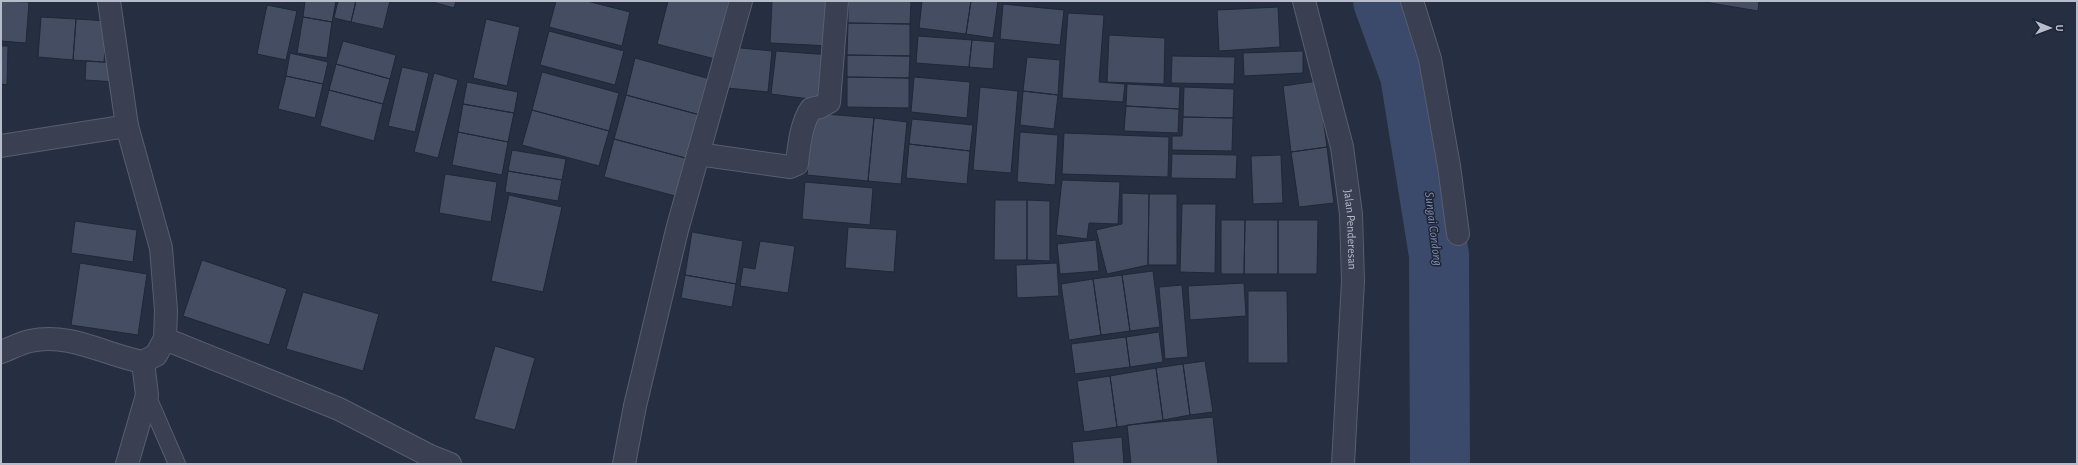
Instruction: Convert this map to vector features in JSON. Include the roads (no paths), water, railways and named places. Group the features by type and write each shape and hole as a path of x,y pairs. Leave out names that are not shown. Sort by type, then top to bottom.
{"street":[{"path":"1,352 30,341 63,339 81,343 124,359 143,362 156,355 165,340 166,310 161,248 127,126 109,1"},
{"path":"624,464 637,398 677,230 741,1"},
{"path":"698,154 790,167 797,164 799,146 807,116 812,109 829,102 837,1"},
{"name":"Jalan Penderesan","path":"1304,1 1342,147 1350,214 1353,281 1343,464"},
{"path":"1412,1 1430,59 1449,166 1458,234"},
{"path":"1,146 127,126"},
{"path":"165,340 339,409 430,456 450,464"},
{"path":"127,464 146,395 143,362"}],"lane":[{"path":"146,395 177,464"}],"waterway":[{"name":"Sungai Condong","path":"1383,1 1410,75 1439,255 1440,464"}]}
